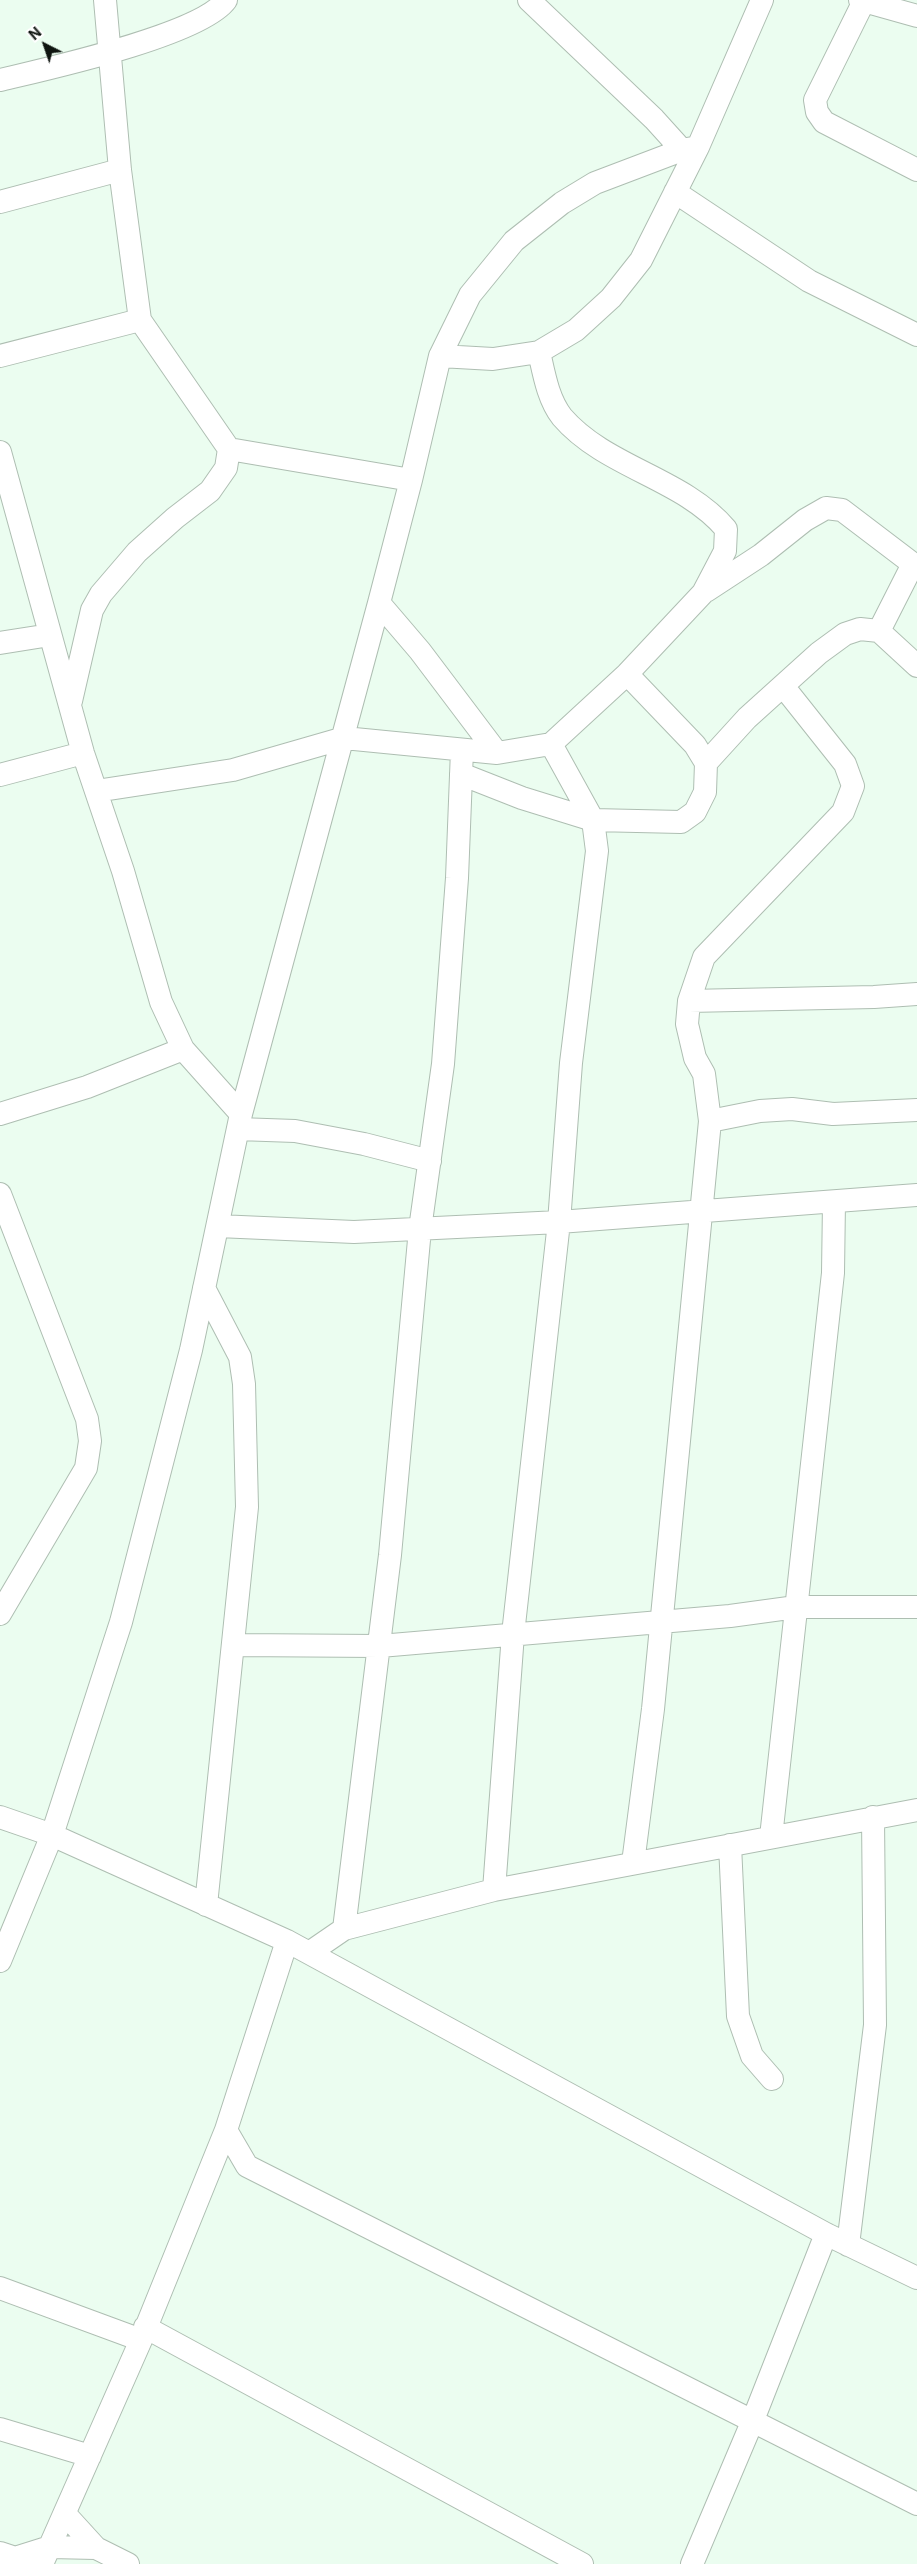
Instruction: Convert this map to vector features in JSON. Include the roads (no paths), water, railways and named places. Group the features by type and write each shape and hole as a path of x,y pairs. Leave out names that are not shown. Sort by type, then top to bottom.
{"street":[{"path":"70,704 92,610 101,594 137,552 175,518 210,491 226,468 229,449 140,320 120,170 112,53 105,0"},
{"path":"0,80 112,53 199,20 226,0"},
{"path":"528,0 654,119 690,149"},
{"path":"440,356 493,359 539,352 576,330 611,298 641,260 675,192 690,149 762,0"},
{"path":"917,16 862,0 815,100 817,112 824,122 917,170"},
{"path":"0,1961 52,1835 121,1622 204,1288 239,1121 344,738 411,480 440,356 470,295 514,241 562,203 595,183 690,149"},
{"path":"0,202 120,170"},
{"path":"675,192 809,281 917,335"},
{"path":"0,356 140,320"},
{"path":"539,352 547,388 562,416 596,446 654,477 714,514 726,529 725,551 704,593"},
{"path":"229,449 411,480"},
{"path":"0,452 7,512 50,634 83,753 123,870 161,1002 183,1049 239,1121 364,1144 430,1161"},
{"path":"96,791 233,770 344,738 497,753 551,744 627,674 704,593 760,555 805,520 826,508 842,510 915,565 879,632"},
{"path":"379,603 420,651 497,753"},
{"path":"706,763 747,718 820,653 845,634 860,629 879,632 917,666"},
{"path":"0,642 50,634"},
{"path":"461,774 522,798 593,820 681,822 695,812 705,792 706,763 695,745 627,674"},
{"path":"633,1863 662,1621 710,1121 704,1074 696,1058 687,1024 689,1000 704,957 844,812 853,786 845,764 783,686"},
{"path":"494,1890 513,1634 559,1222 571,1063 597,851 593,820 551,744"},
{"path":"344,1929 390,1555 420,1229 443,1064 457,878 462,750"},
{"path":"0,775 83,753"},
{"path":"689,1000 865,997 917,994"},
{"path":"0,1114 87,1087 183,1049"},
{"path":"710,1121 760,1112 792,1109 833,1114 917,1110"},
{"path":"0,1194 87,1419 90,1440 86,1468 0,1614"},
{"path":"218,1226 354,1232 559,1222 917,1195"},
{"path":"771,1837 833,1273 834,1202"},
{"path":"204,1288 240,1357 244,1384 247,1506 206,1905"},
{"path":"234,1646 380,1646 796,1607 917,1607"},
{"path":"309,1953 344,1929 494,1890 873,1818 916,1806"},
{"path":"0,1817 52,1835 287,1941 826,2234 917,2278"},
{"path":"848,2245 876,2025 873,1818"},
{"path":"730,1844 738,2016 752,2056 772,2079"},
{"path":"46,2555 143,2334 226,2130 287,1941"},
{"path":"226,2130 247,2166 917,2504"},
{"path":"208,2174 247,2166"},
{"path":"692,2564 753,2420 826,2234"},
{"path":"0,2288 143,2334 582,2564"},
{"path":"0,2429 90,2456"},
{"path":"65,2514 96,2548 128,2564"},
{"path":"11,2558 96,2548"}]}
